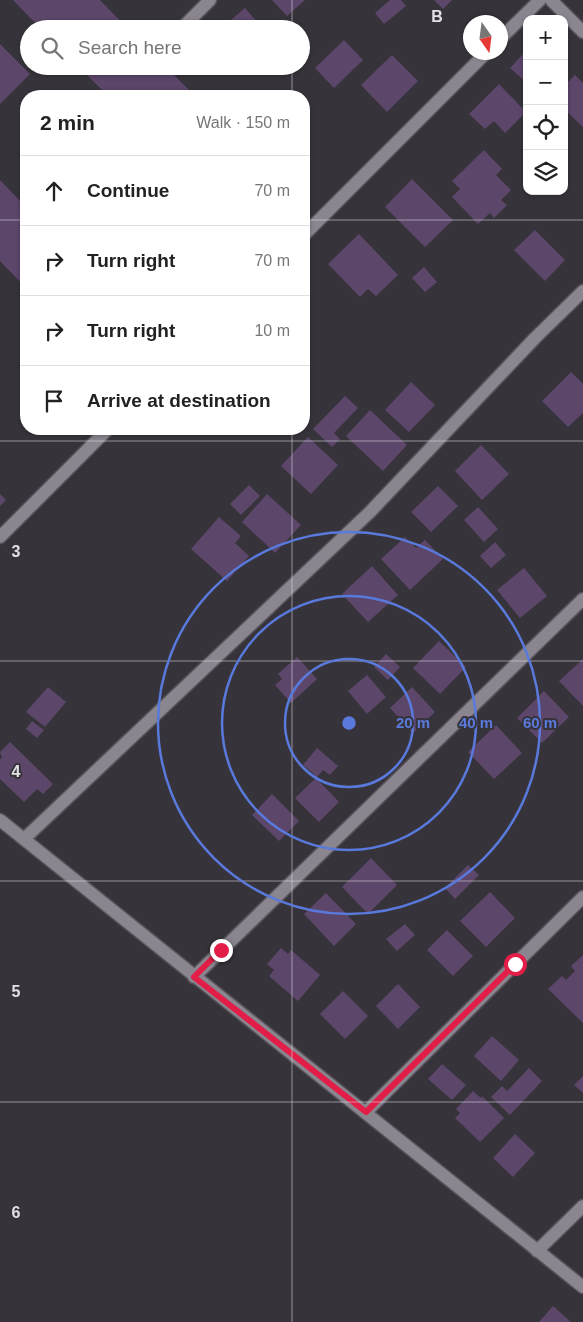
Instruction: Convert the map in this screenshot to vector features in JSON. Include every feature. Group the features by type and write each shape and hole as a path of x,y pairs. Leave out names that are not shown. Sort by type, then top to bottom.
{"street":[{"path":"190,20 210,0"},
{"path":"508,31 540,0"},
{"path":"551,0 583,32"},
{"path":"310,229 479,60"},
{"path":"24,840 370,512 535,338 583,291"},
{"path":"0,536 102,435"},
{"path":"194,977 583,599"},
{"path":"0,820 583,1287"},
{"path":"366,1112 583,897"},
{"path":"537,1252 583,1206"}],"building":[{"path":"13,0 100,0 119,20 32,20"},
{"path":"272,0 305,0 287,16"},
{"path":"390,0 401,0 406,6 384,24 375,13"},
{"path":"434,0 452,0 443,9"},
{"path":"245,8 255,20 231,20"},
{"path":"344,40 363,60 334,88 315,68"},
{"path":"0,44 20,64 20,75 29,75 0,104"},
{"path":"523,54 523,79 510,68"},
{"path":"392,55 418,81 387,112 361,85"},
{"path":"87,75 174,75 189,90 102,90"},
{"path":"575,75 583,83 583,127 568,113 568,82"},
{"path":"499,84 523,109 523,115 505,133 494,121 485,129 469,114"},
{"path":"484,150 502,169 496,175 511,190 501,200 507,205 494,218 490,213 478,224 452,197 460,189 452,181"},
{"path":"412,179 453,220 425,247 385,207"},
{"path":"0,180 20,201 20,282 0,261"},
{"path":"535,230 565,260 545,281 514,250"},
{"path":"359,234 398,275 376,296 368,289 360,297 328,264"},
{"path":"424,267 437,282 425,292 412,278"},
{"path":"571,372 583,384 583,413 568,427 542,401"},
{"path":"411,382 435,405 409,432 385,410"},
{"path":"345,396 358,408 334,433 340,439 332,447 313,429"},
{"path":"370,410 407,445 383,471 346,436"},
{"path":"308,437 338,465 311,494 281,466"},
{"path":"481,445 509,474 482,500 455,471"},
{"path":"249,485 260,496 241,515 230,504"},
{"path":"438,486 458,506 431,532 411,512"},
{"path":"0,494 6,500 0,506"},
{"path":"267,494 301,525 275,553 242,522"},
{"path":"478,507 498,529 484,542 464,520"},
{"path":"219,517 241,536 235,543 249,556 227,581 191,549"},
{"path":"405,537 416,548 425,540 443,559 410,590 381,559"},
{"path":"495,542 506,555 491,568 480,556"},
{"path":"372,566 398,595 368,622 342,594"},
{"path":"524,568 547,596 520,618 497,590"},
{"path":"439,641 466,667 440,694 413,668"},
{"path":"386,654 400,667 388,680 374,667"},
{"path":"297,657 317,679 291,703 275,685 282,679 278,674"},
{"path":"583,659 583,706 559,681"},
{"path":"367,675 386,697 367,714 348,691"},
{"path":"48,687 66,702 45,727 26,712"},
{"path":"412,687 435,712 413,733 390,708"},
{"path":"544,691 569,717 542,743 517,718"},
{"path":"32,721 44,730 37,738 26,729"},
{"path":"496,725 522,753 494,779 468,752"},
{"path":"10,742 53,784 43,794 37,789 24,802 0,779 0,759 2,758 0,752"},
{"path":"317,748 338,766 330,775 323,770 317,777 303,765"},
{"path":"316,778 339,802 319,822 295,798"},
{"path":"272,794 299,821 279,841 252,815"},
{"path":"371,858 397,885 368,914 342,887"},
{"path":"468,865 479,875 455,899 445,888"},
{"path":"490,892 515,918 486,947 460,921"},
{"path":"326,893 356,924 334,946 304,914"},
{"path":"405,924 415,935 397,951 386,939"},
{"path":"447,930 473,956 453,976 427,950"},
{"path":"281,948 288,954 291,950 320,975 298,1001 269,976 274,970 267,964"},
{"path":"583,955 583,1023 548,989 562,976 566,980 575,971 571,966"},
{"path":"398,984 420,1007 398,1029 376,1006"},
{"path":"343,991 368,1016 345,1039 320,1014"},
{"path":"492,1036 519,1060 501,1081 474,1056"},
{"path":"442,1064 466,1085 452,1100 428,1079"},
{"path":"529,1068 542,1081 510,1115 491,1097 502,1086 507,1091"},
{"path":"583,1076 583,1093 574,1085"},
{"path":"473,1091 481,1098 482,1096 504,1118 480,1142 455,1118 460,1113 456,1109"},
{"path":"515,1134 535,1153 513,1177 493,1158"},
{"path":"553,1306 571,1322 539,1322"}],"route":[{"path":"221,950 194,977 366,1112 515,964"}]}
